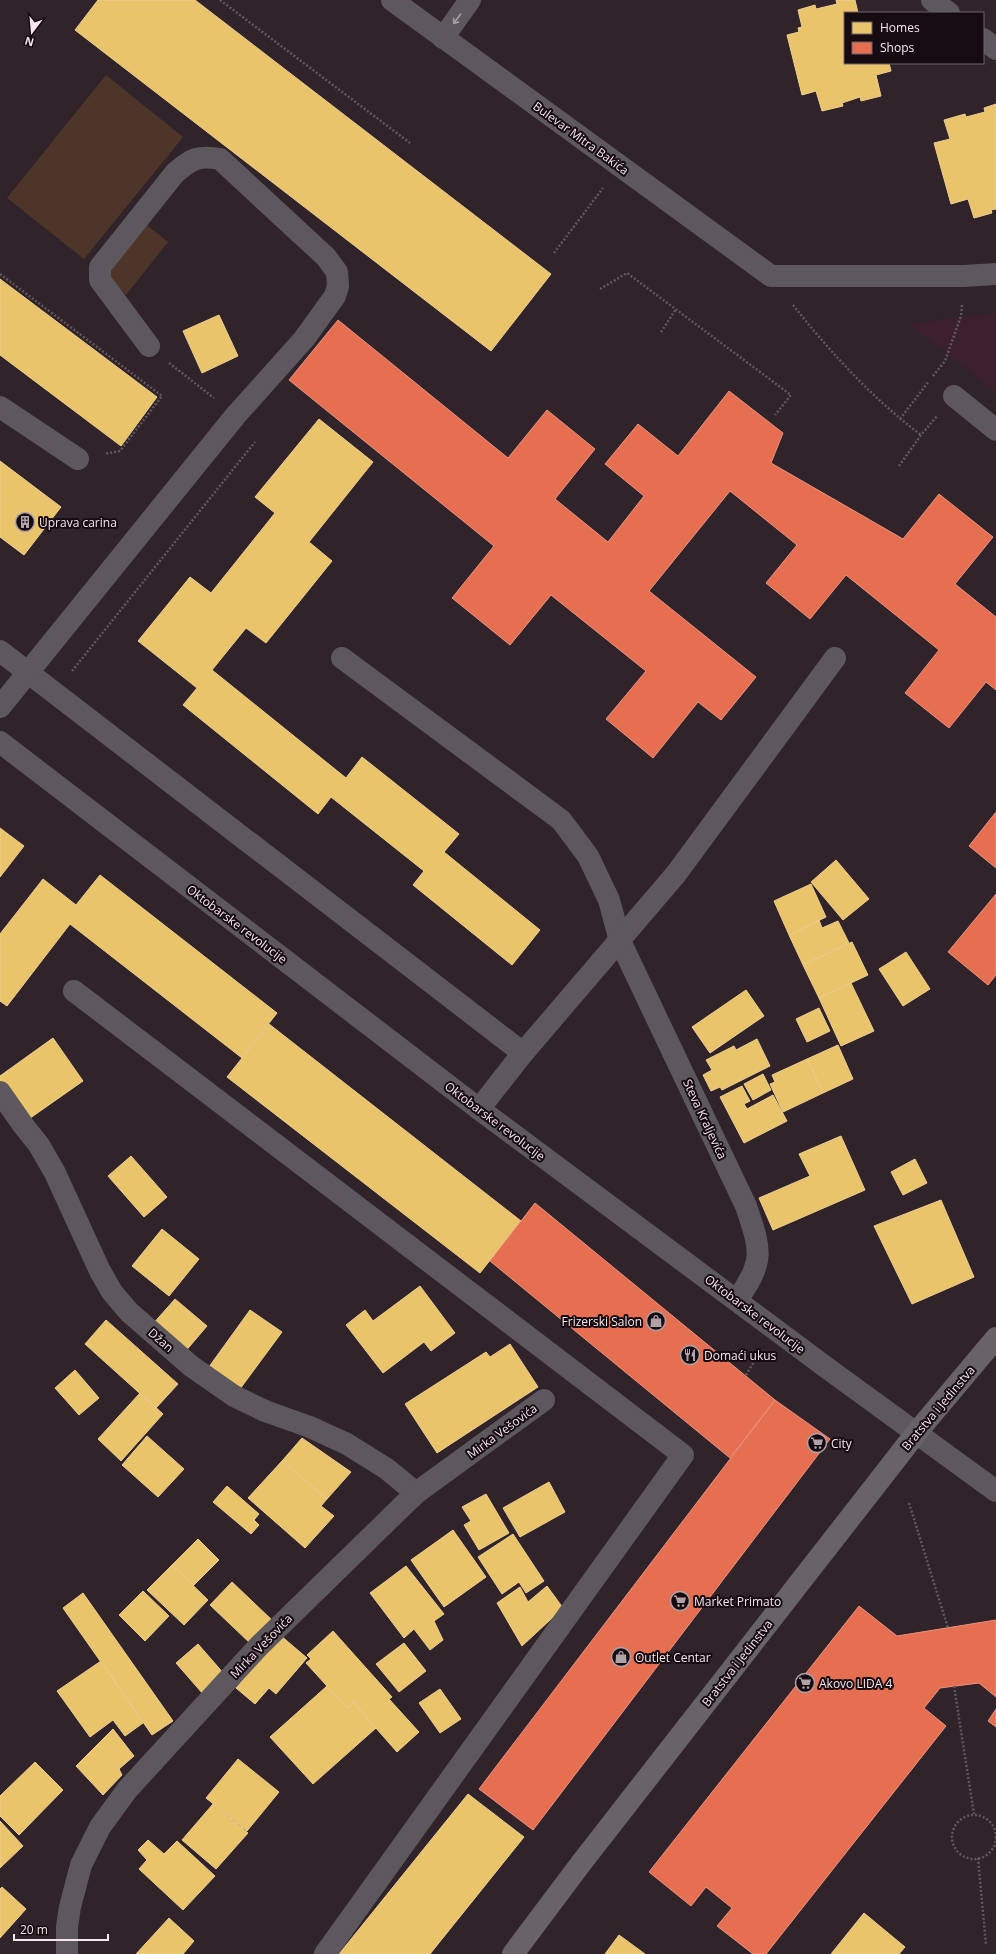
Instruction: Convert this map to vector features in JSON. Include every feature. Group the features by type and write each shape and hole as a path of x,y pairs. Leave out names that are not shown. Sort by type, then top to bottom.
{"main road":[{"name":"Bratstva i Jedinstva","path":"513,1954 582,1862 917,1432 996,1338"}],"street":[{"name":"Bulevar Mitra Bakića","path":"392,0 770,276"},
{"path":"443,38 470,0"},
{"path":"932,0 948,12"},
{"path":"984,40 996,49"},
{"path":"0,707 236,415 304,339 335,296 338,286 337,272 326,257 220,158 198,157 175,173 100,267 100,280 149,346"},
{"path":"770,276 964,276 996,274"},
{"path":"954,396 996,430"},
{"path":"0,407 78,459"},
{"path":"0,651 523,1053"},
{"name":"Steva Kraljevića","path":"342,658 561,820 588,856 608,900 620,941 746,1206 756,1234 759,1252 756,1266 751,1281 737,1300"},
{"path":"479,1109 523,1053 676,874 835,658"},
{"name":"Oktobarske revolucije","path":"0,742 479,1109 827,1368 917,1432 996,1491"},
{"path":"74,990 683,1455 325,1954"},
{"name":"Džan","path":"0,1092 39,1145 55,1173 100,1271 112,1292 129,1312 191,1366 234,1396 266,1411 310,1427 347,1444 387,1469 416,1493"},
{"name":"Mirka Vešovića","path":"67,1954 67,1927 74,1886 90,1844 111,1810 146,1767 259,1646 416,1493 544,1400"}],"path":[{"path":"220,0 410,143"},
{"path":"554,253 620,166"},
{"path":"600,289 627,273 791,395 775,415"},
{"path":"0,274 162,396 120,451 78,459"},
{"path":"770,276 832,352 868,390 892,409 900,419 921,435"},
{"path":"900,419 945,361 961,316 964,276"},
{"path":"661,332 676,309"},
{"path":"149,346 236,415"},
{"path":"899,466 921,435 954,396"},
{"path":"54,693 255,442"},
{"path":"746,1376 757,1358"},
{"path":"909,1503 948,1628"},
{"path":"954,1686 974,1814"},
{"path":"974,1814 987,1819 996,1831 994,1846 990,1852 978,1858 970,1858 957,1852 952,1839 956,1824 966,1816 974,1814"},
{"path":"978,1858 986,1945"}],"shaded area":[{"path":"106,75 183,137 84,259 7,198"},
{"path":"132,213 168,242 126,295 90,267"},
{"path":"996,313 996,391 909,324"}],"building: Homes":[{"path":"98,0 195,0 551,274 491,351 75,30"},
{"path":"836,0 855,0 858,12 844,12 844,64 889,64 891,71 876,75 881,96 861,101 860,97 842,103 843,106 822,111 816,91 802,95 787,35 799,32 798,28 802,27 798,10 815,5 816,9 837,4"},
{"path":"996,104 996,209 991,210 992,213 974,218 968,199 951,204 934,143 950,139 944,120 965,114 966,117 985,112 984,108"},
{"path":"0,279 157,397 121,446 0,355"},
{"path":"219,315 238,356 202,373 183,331"},
{"path":"319,419 373,462 309,542 332,561 266,643 246,628 212,670 346,778 362,757 459,834 444,852 540,930 512,965 413,885 424,871 331,797 318,814 183,705 197,688 138,641 190,577 211,593 275,513 255,497"},
{"name":"Uprava carina","path":"0,461 61,507 24,555 0,537"},
{"path":"0,828 24,846 0,877"},
{"path":"836,860 869,899 843,920 811,882"},
{"path":"100,875 277,1013 242,1058 70,924 7,1006 0,1001 0,934 43,879 76,905"},
{"path":"811,884 826,917 789,935 774,901"},
{"path":"819,920 822,928 838,921 849,943 803,965 789,935"},
{"path":"852,942 868,975 819,998 803,965"},
{"path":"906,952 930,989 903,1006 879,969"},
{"path":"851,983 874,1031 841,1046 819,998"},
{"path":"746,990 764,1016 710,1053 692,1027"},
{"path":"819,1008 830,1031 807,1042 796,1019"},
{"path":"269,1024 521,1221 480,1273 227,1077"},
{"path":"53,1038 83,1081 26,1121 0,1084 0,1076"},
{"path":"757,1039 770,1066 722,1090 720,1087 711,1091 703,1075 712,1070 706,1060 734,1046 736,1050"},
{"path":"838,1045 853,1079 823,1093 807,1059"},
{"path":"807,1059 823,1093 783,1112 770,1084 775,1082 772,1075"},
{"path":"763,1074 771,1090 753,1100 744,1084"},
{"path":"742,1086 750,1101 744,1104 747,1109 773,1095 787,1121 744,1143 720,1097"},
{"path":"841,1136 865,1190 773,1230 759,1198 810,1176 799,1154"},
{"path":"131,1156 167,1197 144,1217 108,1176"},
{"path":"915,1159 927,1183 903,1195 891,1172"},
{"path":"941,1200 974,1277 912,1304 874,1226"},
{"path":"162,1229 199,1259 169,1296 132,1266"},
{"path":"420,1286 455,1333 431,1351 424,1342 383,1373 346,1325 365,1310 373,1321"},
{"path":"175,1299 207,1326 184,1353 152,1325"},
{"path":"250,1310 282,1332 237,1393 206,1371"},
{"path":"106,1320 178,1384 156,1408 85,1344"},
{"path":"510,1344 538,1387 437,1453 405,1404 486,1352 490,1357"},
{"path":"75,1370 99,1398 79,1415 55,1388"},
{"path":"140,1393 163,1414 121,1461 98,1439"},
{"path":"147,1436 184,1469 158,1497 122,1465"},
{"path":"302,1438 351,1472 327,1499 282,1461"},
{"path":"282,1461 327,1499 321,1506 334,1516 305,1548 248,1498"},
{"path":"549,1482 565,1512 520,1537 503,1508"},
{"path":"227,1486 259,1514 254,1520 259,1525 251,1534 213,1502"},
{"path":"486,1494 509,1533 479,1550 464,1525 471,1521 462,1507"},
{"path":"453,1530 486,1577 444,1607 411,1560"},
{"path":"513,1534 544,1581 526,1593 519,1582 502,1594 478,1557"},
{"path":"198,1539 219,1560 193,1586 172,1565"},
{"path":"172,1565 208,1600 184,1625 147,1590"},
{"path":"406,1566 444,1614 434,1621 443,1640 430,1650 414,1629 404,1638 370,1593"},
{"path":"232,1582 273,1621 251,1644 210,1605"},
{"path":"547,1586 563,1608 522,1646 497,1603 520,1587 528,1602"},
{"path":"143,1591 169,1616 145,1641 119,1615"},
{"path":"83,1593 173,1721 152,1735 63,1608"},
{"path":"333,1631 392,1697 389,1699 419,1732 397,1752 353,1702 347,1708 306,1663 311,1659 307,1655"},
{"path":"280,1635 307,1658 276,1694 269,1688 255,1704 236,1688"},
{"path":"404,1643 426,1671 399,1692 376,1664"},
{"path":"198,1644 225,1675 203,1694 176,1663"},
{"path":"101,1661 143,1723 125,1736 113,1720 90,1737 57,1691"},
{"path":"327,1686 347,1708 353,1702 376,1728 313,1784 270,1737"},
{"path":"440,1689 461,1719 440,1733 419,1703"},
{"path":"113,1729 134,1756 119,1769 122,1775 103,1795 76,1766"},
{"path":"238,1759 279,1792 247,1831 206,1798"},
{"path":"35,1762 63,1790 19,1835 0,1816 0,1796"},
{"path":"468,1794 524,1837 430,1954 339,1954"},
{"path":"213,1804 248,1833 216,1869 182,1840"},
{"path":"0,1821 23,1846 0,1868"},
{"path":"148,1840 164,1854 177,1841 215,1876 183,1910 139,1869 147,1860 138,1850"},
{"path":"2,1887 26,1909 0,1938 0,1889"},
{"path":"864,1913 905,1947 899,1954 831,1954"},
{"path":"169,1918 194,1941 183,1954 136,1954"},
{"path":"619,1935 645,1954 605,1954"}],"building: Shops":[{"path":"338,320 508,458 547,410 595,449 555,499 608,542 644,496 605,464 638,424 678,456 729,391 783,433 771,463 903,539 939,494 993,537 955,584 996,617 996,690 986,682 949,728 905,693 939,650 846,575 810,619 766,583 797,545 730,491 649,591 756,677 721,720 698,702 653,758 606,719 646,671 551,595 510,645 452,598 494,546 289,380"},
{"path":"996,812 996,868 969,846"},
{"path":"996,894 996,975 988,985 948,952"},
{"path":"535,1203 775,1400 730,1458 490,1261"},
{"path":"775,1400 830,1439 533,1830 479,1789"},
{"path":"859,1606 897,1636 996,1620 996,1697 979,1683 940,1688 924,1708 946,1726 766,1954 753,1954 717,1926 732,1908 706,1887 691,1906 649,1872"},
{"path":"996,1709 996,1727 988,1721"}],"place":[{"name":"Uprava carina","path":"25,522"},
{"name":"Frizerski Salon","path":"656,1321"},
{"name":"Domaći ukus","path":"690,1355"},
{"name":"City","path":"817,1443"},
{"name":"Market Primato","path":"680,1601"},
{"name":"Outlet Centar","path":"621,1657"},
{"name":"Akovo LIDA 4","path":"805,1683"}]}
